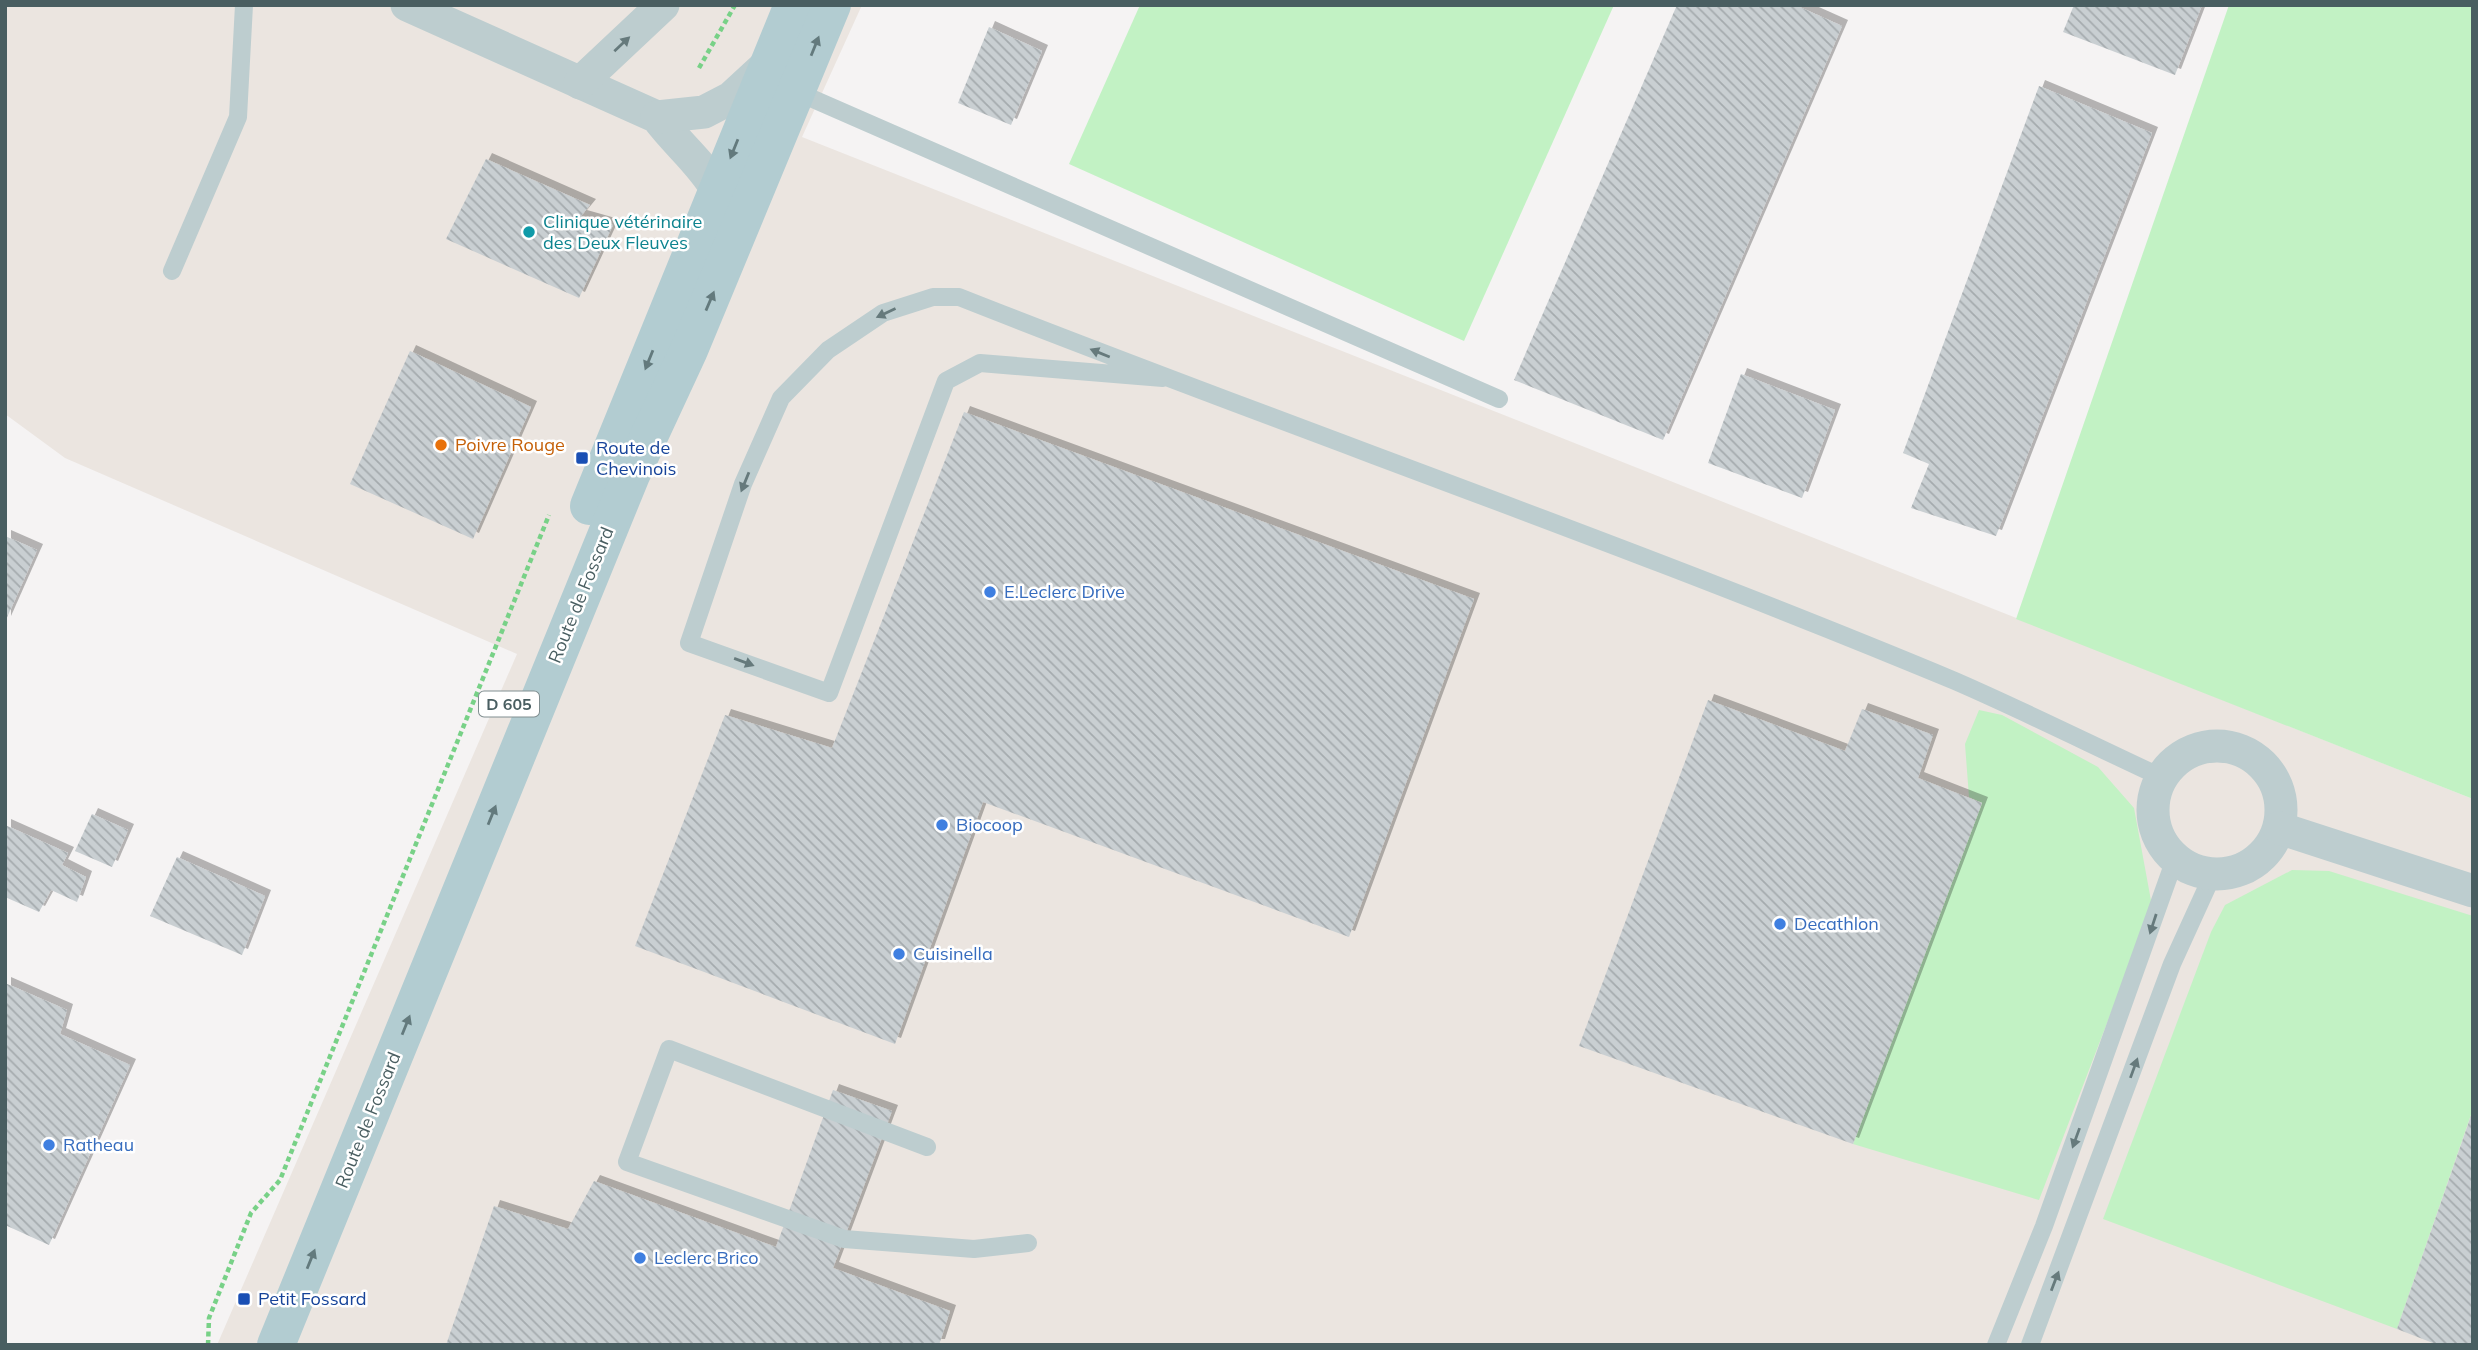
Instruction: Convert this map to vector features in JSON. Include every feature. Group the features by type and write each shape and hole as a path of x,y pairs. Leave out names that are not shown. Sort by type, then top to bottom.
{"main road":[{"name":"Route de Fossard","path":"249,1345 793,5"},
{"name":"Route de Fossard","path":"276,1345 631,475 689,350 832,5"}],"street":[{"path":"407,5 580,83 666,115 704,112 731,98 769,63"},
{"path":"580,83 663,5"},
{"path":"666,115 671,136 704,168 718,190"},
{"path":"2212,746 2232,748 2251,756 2266,769 2277,787 2281,807 2278,828 2269,848 2254,863 2234,872 2213,874 2193,870 2175,859 2163,846 2152,812 2161,777 2175,761 2192,751 2212,746"},
{"path":"2278,828 2473,891"}],"lane":[{"path":"172,271 238,117 244,5"},
{"path":"797,92 1499,399"},
{"path":"1163,378 980,363 946,381 829,693 690,643 743,484 781,398 828,350 883,313 933,296 960,297 1163,378 1736,593 1958,682 2161,777"},
{"path":"1996,1345 2044,1226 2175,859"},
{"path":"2030,1345 2172,964 2213,874"},
{"path":"927,1147 669,1049 627,1162 844,1239 974,1250 1028,1243"}],"path":[{"path":"666,115 678,81 702,67 735,5"},
{"path":"208,1345 209,1318 251,1213 280,1180 550,511"}],"shaded area":[{"path":"5,5 862,5 802,137 2473,799 2473,1345 217,1345 517,654 65,458 5,414"}],"green space":[{"path":"1140,5 1614,5 1464,341 1069,164"},
{"path":"2229,5 2473,5 2473,799 2016,619"},
{"path":"1979,710 2002,715 2098,767 2134,808 2152,906 2039,1200 1853,1144 1982,803 1969,797 1965,744"},
{"path":"2292,870 2329,871 2473,916 2473,1109 2397,1329 2103,1219 2211,932 2225,905"}],"building":[{"path":"1677,5 1795,5 1842,26 1663,440 1514,380"},
{"path":"2074,5 2202,5 2175,75 2063,32"},
{"path":"989,27 1042,51 1011,125 958,103"},
{"path":"2039,86 2152,133 1996,536 1911,508 1929,464 1903,453"},
{"name":"Clinique vétérinaire des Deux Fleuves","path":"486,159 590,205 581,216 613,225 579,298 446,239"},
{"name":"Poivre Rouge","path":"410,351 531,407 473,539 350,484"},
{"path":"1741,374 1835,410 1802,498 1708,463"},
{"path":"964,412 1474,599 1349,937 983,802 895,1044 635,946 725,715 832,748"},
{"path":"5,536 37,550 5,622"},
{"name":"Decathlon","path":"1708,700 1845,751 1862,709 1933,735 1918,778 1982,803 1853,1144 1579,1046"},
{"path":"92,814 128,830 112,867 75,851"},
{"path":"5,825 68,853 62,865 86,877 77,902 51,890 39,912 5,897"},
{"path":"177,857 265,896 242,955 150,916"},
{"name":"Ratheau","path":"5,983 67,1010 60,1034 130,1065 49,1245 5,1225"},
{"name":"Leclerc Brico","path":"833,1090 892,1111 833,1268 950,1311 939,1345 446,1345 494,1206 568,1229 594,1181 776,1247"},
{"path":"2473,1110 2473,1345 2438,1345 2397,1329"}],"place":[{"name":"Clinique vétérinaire des Deux Fleuves","path":"529,232"},
{"name":"Poivre Rouge","path":"441,445"},
{"name":"Route de Chevinois","path":"582,458"},
{"name":"E.Leclerc Drive","path":"990,592"},
{"name":"Biocoop","path":"942,825"},
{"name":"Decathlon","path":"1780,924"},
{"name":"Cuisinella","path":"899,954"},
{"name":"Ratheau","path":"49,1145"},
{"name":"Leclerc Brico","path":"640,1258"},
{"name":"Petit Fossard","path":"244,1299"}]}
